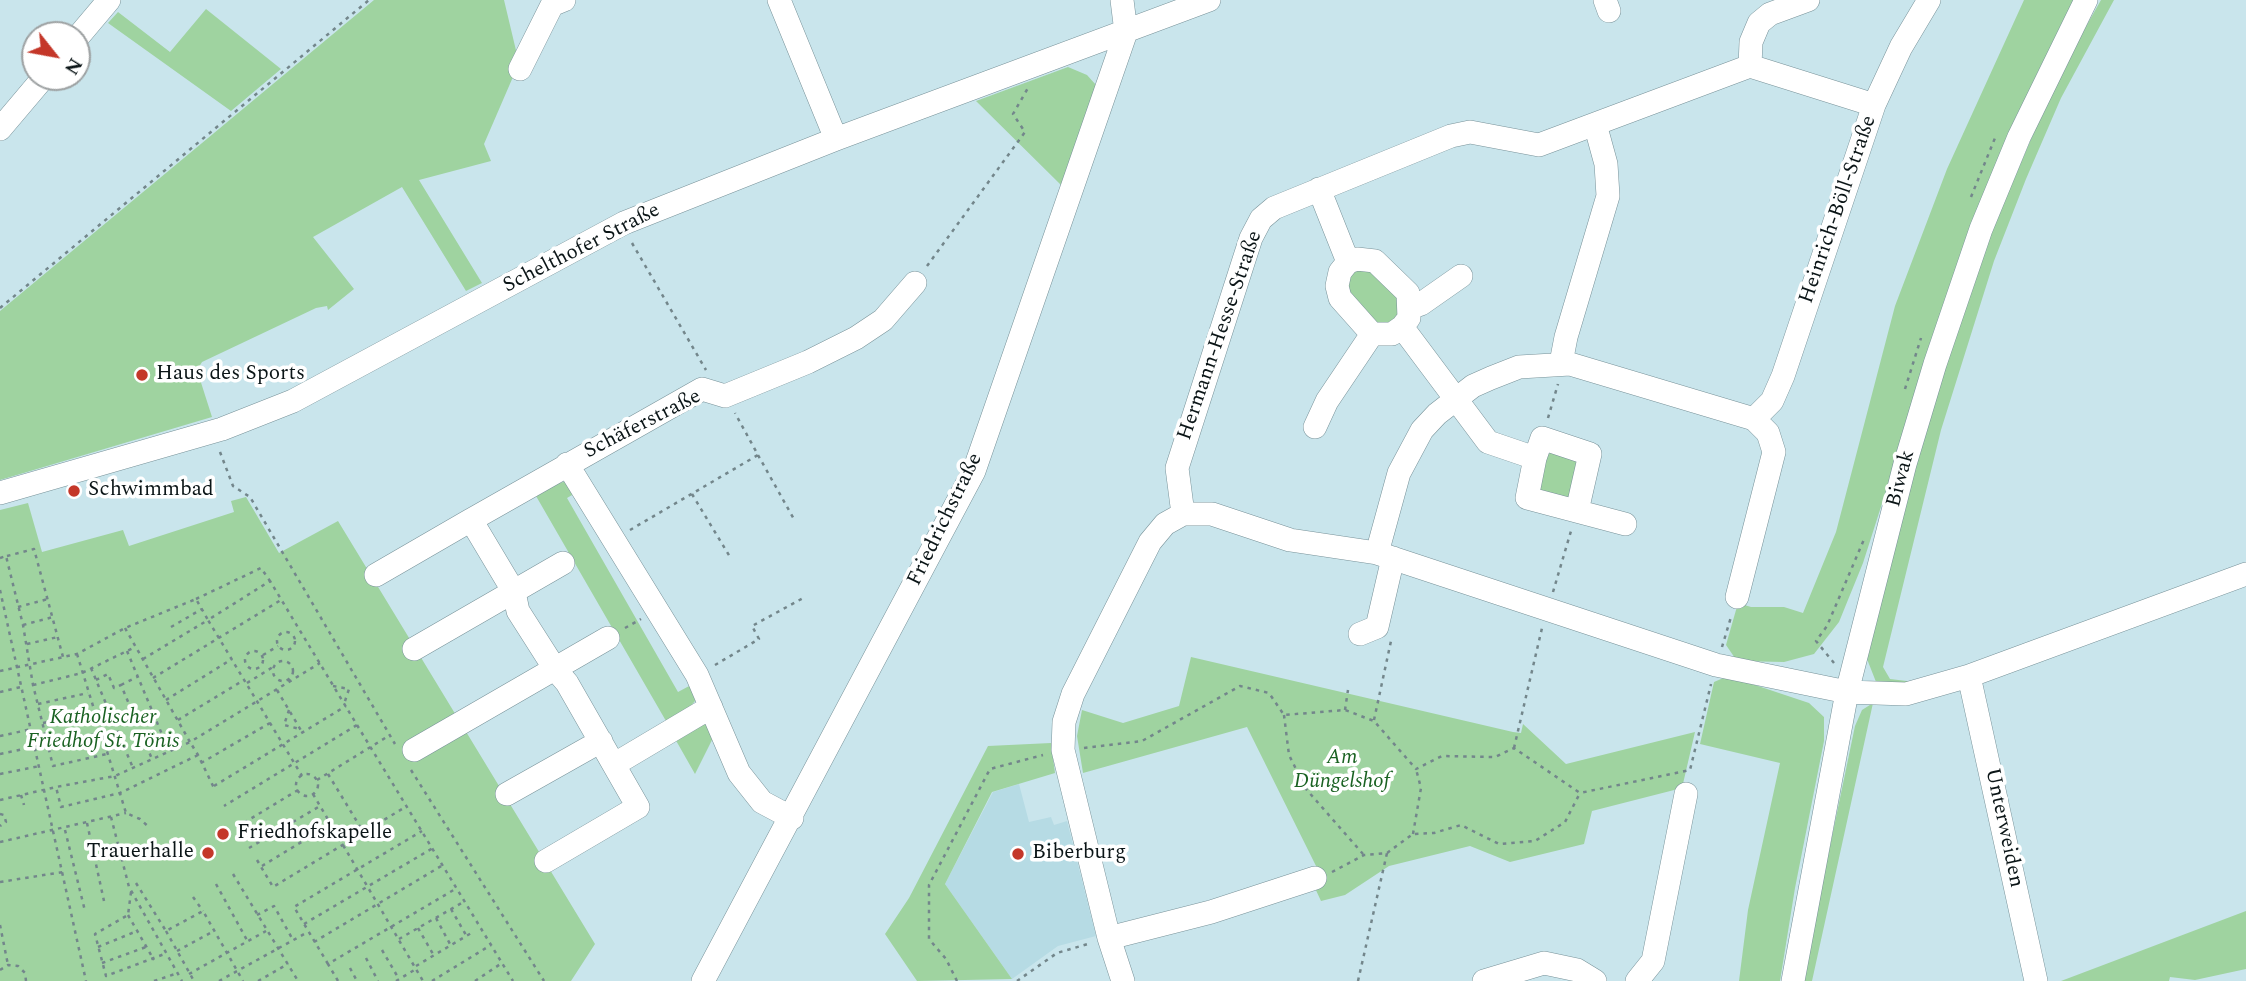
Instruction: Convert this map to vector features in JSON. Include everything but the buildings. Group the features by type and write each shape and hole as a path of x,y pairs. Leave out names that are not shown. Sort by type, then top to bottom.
{"street":[{"path":"91,21 109,0"},
{"path":"520,69 552,5 564,0"},
{"path":"779,0 836,139"},
{"path":"1122,0 1126,32"},
{"name":"Schelthofer Straße","path":"0,493 212,432 293,401 624,223 836,139 1209,0"},
{"path":"1808,0 1770,14 1759,23 1751,42 1750,66 1874,105"},
{"name":"Heinrich-Böll-Straße","path":"1754,419 1772,401 1783,376 1874,105 1901,47 1929,0"},
{"name":"Biwak","path":"1793,981 1847,692 1905,464 1981,229 2018,138 2086,0"},
{"name":"Friedrichstraße","path":"703,981 792,818 974,471 1126,32"},
{"name":"Hermann-Hesse-Straße","path":"1183,514 1177,468 1251,238 1261,219 1274,208 1451,136 1470,132 1539,145 1750,66"},
{"path":"0,129 32,91"},
{"path":"1561,363 1608,196 1606,164 1595,124"},
{"path":"1319,188 1348,262"},
{"path":"1461,276 1421,304 1406,318 1392,334 1372,334 1340,298 1337,286 1340,272 1348,262 1366,259 1386,268 1408,293 1406,318 1454,399 1488,442 1590,454 1577,511"},
{"name":"Schäferstraße","path":"792,818 762,802 739,774 697,676 566,464 702,389 725,396 808,362 856,338 883,320 915,283"},
{"path":"1315,427 1327,401 1372,334"},
{"path":"1360,634 1377,627 1385,555 1399,473 1422,430 1454,399 1473,386 1519,368 1561,363 1593,368 1754,419 1768,433 1774,452 1737,597"},
{"path":"1539,448 1527,498 1625,524"},
{"path":"376,575 566,464"},
{"path":"1122,981 1063,750 1064,722 1073,694 1144,554 1165,524 1183,514 1212,514 1290,540 1385,555 1716,665 1847,692 1906,694 1969,676 2246,574"},
{"path":"471,520 514,592 519,611 555,669 567,683 638,807 546,861"},
{"path":"414,649 563,563"},
{"path":"407,755 608,638"},
{"name":"Unterweiden","path":"1969,676 2036,981"},
{"path":"615,764 711,706"},
{"path":"507,794 601,741"},
{"path":"1637,981 1653,961 1686,794"},
{"path":"1109,938 1211,912 1315,878"},
{"path":"1484,981 1508,977 1544,963 1577,970 1595,981"}],"path":[{"path":"0,308 369,0"},
{"path":"915,283 1025,132 1013,114 1029,87 1024,69"},
{"name":"Schäferstraße","path":"624,223 702,365 725,396 795,521"},
{"path":"1539,448 1561,363"},
{"path":"212,432 233,486 250,497 390,734 407,755 544,981"},
{"path":"612,540 758,455"},
{"path":"692,494 730,557"},
{"path":"1514,748 1548,610 1577,511"},
{"path":"0,558 34,549 63,657"},
{"path":"6,556 53,766 107,754"},
{"path":"0,671 77,654 125,628 261,568 512,980 507,981"},
{"path":"143,659 270,581"},
{"path":"0,590 55,828 86,981"},
{"path":"697,676 759,639 752,626 805,597"},
{"path":"1514,748 1580,793 1690,770 1716,665 1737,597"},
{"path":"195,599 302,776"},
{"path":"18,607 48,600"},
{"path":"153,678 281,600"},
{"path":"171,627 202,609"},
{"path":"608,638 656,611"},
{"path":"23,625 53,617"},
{"path":"125,628 214,788 345,705 349,689 333,685"},
{"path":"293,636 300,631"},
{"path":"288,632 293,636 295,641 291,649 282,650 278,646 276,639 280,634 288,632"},
{"path":"27,644 59,637"},
{"path":"262,655 263,661 259,668 253,670 246,665 245,659 251,652 262,655 278,646"},
{"path":"33,685 82,673 136,647"},
{"path":"127,651 169,751"},
{"path":"77,654 126,813"},
{"path":"166,700 232,659"},
{"path":"178,720 275,666 287,661 292,666 293,676 284,682 278,680 274,675 275,666"},
{"path":"0,800 115,776 134,768 190,742 320,663"},
{"path":"238,670 246,665"},
{"path":"91,668 134,768"},
{"path":"96,680 108,674 114,688 137,677"},
{"path":"121,685 152,759"},
{"path":"957,981 946,959 929,939 929,885 990,769 1063,750 1142,741 1240,686 1269,693 1284,715 1289,755 1306,789 1364,855"},
{"path":"0,692 21,687"},
{"path":"277,690 301,731"},
{"path":"1345,710 1348,690"},
{"path":"38,704 88,693"},
{"path":"289,709 284,725 301,731"},
{"path":"1284,715 1345,710 1374,721 1416,769 1421,788 1413,834"},
{"path":"43,723 94,713"},
{"path":"201,763 270,723"},
{"path":"224,806 357,725"},
{"path":"0,736 32,729"},
{"path":"0,754 100,733"},
{"path":"317,780 390,734"},
{"path":"1416,769 1442,757 1495,757 1514,748"},
{"path":"56,787 61,807 120,793 198,755"},
{"path":"0,774 40,766"},
{"path":"328,774 364,833"},
{"path":"311,775 317,780 317,789 313,794 303,795 298,790 297,783 302,776 311,775"},
{"path":"237,827 298,790"},
{"path":"1315,878 1342,869 1364,855 1387,853 1413,834 1434,834 1461,825 1499,844 1535,841 1565,822 1580,793"},
{"path":"313,794 423,981"},
{"path":"21,795 24,805"},
{"path":"250,848 320,806"},
{"path":"257,860 273,887 407,806"},
{"path":"0,842 126,813 140,819 150,828"},
{"path":"0,814 4,815 6,822 0,826"},
{"path":"111,817 131,892 182,981"},
{"path":"87,823 104,901"},
{"path":"262,866 331,824"},
{"path":"65,828 85,911"},
{"path":"338,981 294,907 422,831"},
{"path":"304,924 433,848"},
{"path":"1358,981 1387,853"},
{"path":"314,942 443,865"},
{"path":"0,882 63,872"},
{"path":"233,874 298,981"},
{"path":"136,883 194,981"},
{"path":"216,884 248,942"},
{"path":"328,964 457,888"},
{"path":"131,892 128,915 153,960"},
{"path":"193,897 243,981"},
{"path":"399,939 465,901"},
{"path":"257,915 274,906 293,940"},
{"path":"451,909 466,935"},
{"path":"166,931 203,911"},
{"path":"128,915 95,933 106,976 167,953"},
{"path":"436,918 450,944"},
{"path":"0,925 8,965"},
{"path":"418,928 433,954"},
{"path":"177,951 214,930"},
{"path":"98,947 137,931"},
{"path":"189,974 266,931"},
{"path":"219,981 309,932"},
{"path":"382,950 398,980 433,954 473,932"},
{"path":"1017,981 1057,953 1109,938"},
{"path":"432,981 491,945"},
{"path":"102,963 146,947"},
{"path":"366,958 379,981"},
{"path":"475,981 502,963"},
{"path":"258,981 288,964"},
{"path":"0,970 8,965 22,969 26,981"},
{"path":"350,968 357,981"},
{"path":"154,981 178,973"},
{"path":"270,975 274,981"}],"shaded area":[{"name":"Biberburg","path":"1019,784 1029,822 1051,817 1054,825 1067,821 1096,936 1058,946 1012,979 945,884 993,792"}],"green space":[{"path":"374,0 504,0 519,63 484,144 491,161 419,180 482,283 466,291 402,187 313,237 354,289 328,310 327,306 316,308 202,362 197,370 212,417 0,480 0,311"},
{"path":"2024,0 2075,0 1963,250 1863,563 1839,622 1814,654 1784,662 1737,661 1726,645 1738,603 1751,607 1784,607 1803,613 1836,532 1895,306 1947,169"},
{"path":"2101,0 2114,0 2061,98 2026,179 1994,261 1941,430 1883,667 1890,679 1915,682 1900,689 1878,687 1867,659 1926,420 1983,251 2059,74"},
{"path":"206,9 281,69 231,111 108,23 118,12 170,52"},
{"path":"1068,67 1087,75 1096,85 1061,185 976,101"},
{"path":"1361,265 1400,293 1398,323 1377,328 1349,301 1344,279"},
{"path":"1555,451 1577,457 1570,499 1541,496 1538,480 1548,454"},
{"path":"568,481 579,491 567,498 678,692 691,685 694,691 695,701 689,708 666,721 536,496"},
{"name":"Katholischer Friedhof St. Tönis","path":"246,497 279,553 338,521 595,944 571,981 0,981 0,510 28,503 42,552 123,530 129,546 234,512 231,501"},
{"name":"Am Düngelshof","path":"1191,657 1513,732 1521,733 1523,724 1566,764 1695,732 1682,788 1592,811 1584,844 1510,862 1470,846 1389,866 1345,895 1321,901 1308,873 1318,870 1247,727 1083,773 1077,736 1082,710 1123,723 1179,706"},
{"path":"1728,676 1809,703 1824,717 1824,741 1780,981 1739,981 1748,910 1780,763 1700,744 1714,682"},
{"path":"1873,703 1812,981 1802,981 1855,726 1862,710"},
{"path":"705,724 712,729 714,736 695,774 674,737 694,725"},
{"path":"1051,743 1055,773 992,792 945,884 1012,979 917,981 885,934 909,898 988,746"},
{"path":"2246,911 2246,969 2195,980 2170,977 2169,981 2061,981"}],"place":[{"name":"Haus des Sports","path":"142,375"},
{"name":"Schwimmbad","path":"74,491"},
{"name":"Friedhofskapelle","path":"223,834"},
{"name":"Trauerhalle","path":"208,853"},
{"name":"Biberburg","path":"1018,854"}]}
